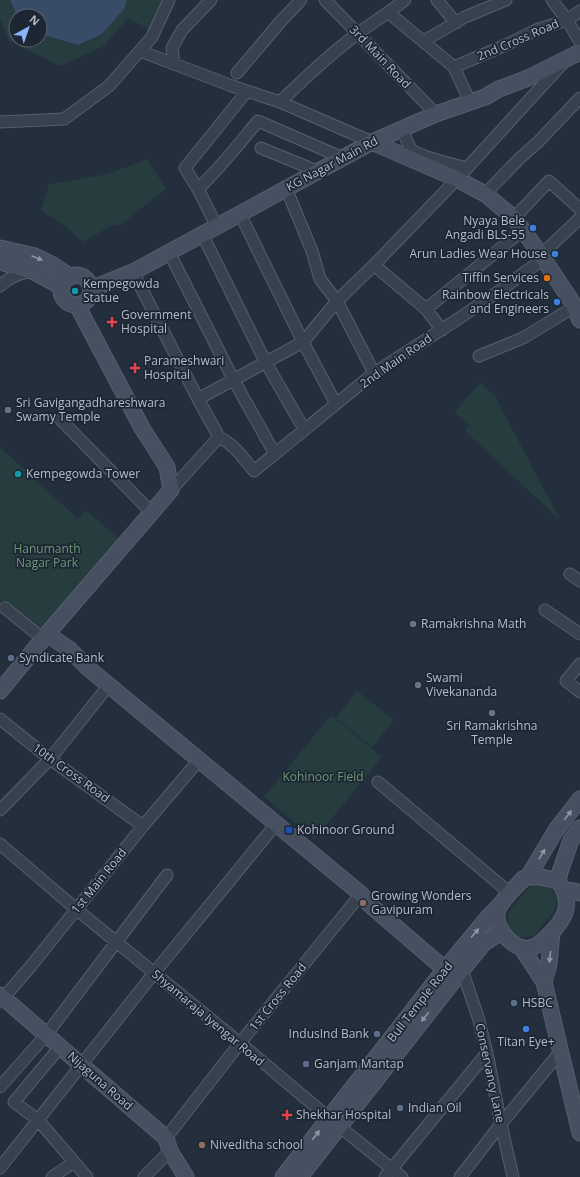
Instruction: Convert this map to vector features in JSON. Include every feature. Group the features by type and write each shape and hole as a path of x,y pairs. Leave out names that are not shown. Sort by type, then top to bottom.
{"street":[{"path":"0,122 64,119 109,86 152,37 169,0"},
{"path":"174,64 172,48 182,30 211,0"},
{"path":"237,73 301,0"},
{"path":"280,102 320,64 357,34 389,13 405,0"},
{"path":"437,0 456,23"},
{"path":"424,41 465,17 506,0"},
{"path":"552,0 567,20 580,42"},
{"name":"3rd Main Road","path":"332,2 357,34 436,114"},
{"name":"2nd Cross Road","path":"454,67 508,44 536,30 567,20 580,11"},
{"path":"389,13 454,67 470,102"},
{"path":"140,50 232,86 280,102 372,142 462,174"},
{"name":"KG Nagar Main Rd","path":"91,289 133,272 372,142 436,114 485,97 499,89 528,78 567,60 580,52"},
{"path":"198,399 303,342 337,301 462,174 567,60"},
{"path":"217,227 198,188 185,168 247,91"},
{"path":"485,194 580,98"},
{"path":"198,188 228,158 258,121 342,158"},
{"path":"402,129 412,150 462,174 518,224 576,306 523,338 479,356"},
{"path":"261,148 317,171"},
{"path":"426,309 518,224 549,181 580,209"},
{"path":"286,188 312,251 320,279 337,301 374,373"},
{"path":"240,214 303,342 336,404"},
{"name":"2nd Main Road","path":"219,437 228,442 254,471 374,373 442,330 496,293 542,257 580,218"},
{"path":"202,234 266,362 304,429"},
{"path":"0,248 35,256 53,265 66,282"},
{"path":"170,252 234,379 275,454"},
{"path":"0,262 66,282"},
{"path":"374,265 426,309 442,330"},
{"path":"0,286 20,273 32,271"},
{"path":"0,691 59,619 151,512 219,437 133,272"},
{"path":"77,276 84,278 89,282 91,289 90,297 85,303 77,305 70,304 65,300 62,294 66,282 77,276"},
{"path":"77,305 142,428 167,467 170,490"},
{"path":"61,420 151,512"},
{"path":"570,574 580,582"},
{"path":"5,608 45,636 69,649 88,668 361,894 370,896 454,969"},
{"path":"545,610 580,634"},
{"path":"59,619 69,649"},
{"path":"580,664 566,681 580,692"},
{"path":"0,810 50,759 109,685"},
{"name":"10th Cross Road","path":"0,719 50,759 143,826"},
{"name":"1st Main Road","path":"1,998 31,966 143,826 199,760"},
{"path":"378,782 510,893"},
{"path":"528,877 556,830 580,799"},
{"path":"0,1168 154,973 276,824"},
{"path":"520,947 529,948 536,946 552,932 573,906 561,885 560,872 571,840 580,828"},
{"name":"Shyamaraja Iyengar Road","path":"0,844 76,910 240,1043 334,1122 388,1173 402,1177"},
{"path":"0,1087 46,1035 167,875"},
{"path":"580,893 541,877 528,877 523,879 500,905 497,912 496,922 501,932 510,941 520,947 544,982 580,1133"},
{"name":"1st Cross Road","path":"147,1176 240,1043 361,894"},
{"name":"Bull Temple Road","path":"283,1177 334,1122 454,969 489,916 500,905"},
{"name":"Bull Temple Road","path":"454,969 484,943 501,932"},
{"path":"544,982 549,964 552,932"},
{"name":"Conservancy Lane","path":"454,969 478,1017 488,1053 501,1124 513,1177"},
{"name":"Nijaguna Road","path":"1,998 81,1065 168,1144 186,1177"},
{"path":"60,1047 14,1102 38,1120 87,1177"},
{"path":"460,1177 561,1051"},
{"path":"388,1173 488,1053"},
{"name":"Bull Temple Road","path":"300,1177 334,1122"},
{"path":"52,1177 74,1162"}],"green space":[{"path":"0,0 10,0 14,8 8,8 8,39 0,19"},
{"path":"127,0 166,0 149,29 128,18 104,46 61,66 24,48 48,48 48,36 78,45 102,34 124,9"},
{"path":"147,159 166,189 119,226 112,225 83,242 66,227 41,210 49,184 108,174"},
{"path":"480,383 495,396 560,520 465,431 469,425 454,412"},
{"name":"Hanumanth Nagar Park","path":"0,447 78,519 86,510 122,542 40,634 0,600"},
{"path":"357,691 394,720 372,747 336,718"},
{"name":"Kohinoor Field","path":"331,715 382,757 315,839 264,797"},
{"path":"541,884 552,890 557,900 557,905 536,934 527,937 518,936 512,932 508,926 507,917 513,906 527,890 532,886"}],"water":[{"path":"10,0 127,0 124,9 102,34 78,45 48,36 48,8 14,8"}],"place":[{"name":"Nyaya Bele Angadi BLS-55","path":"533,228"},
{"name":"Arun Ladies Wear House","path":"555,254"},
{"name":"Tiffin Services","path":"547,278"},
{"name":"Kempegowda Statue","path":"75,291"},
{"name":"Rainbow Electricals and Engineers","path":"557,302"},
{"name":"Government Hospital","path":"112,322"},
{"name":"Parameshwari Hospital","path":"135,368"},
{"name":"Sri Gavigangadhareshwara Swamy Temple","path":"8,410"},
{"name":"Kempegowda Tower","path":"18,474"},
{"name":"Ramakrishna Math","path":"413,624"},
{"name":"Syndicate Bank","path":"11,658"},
{"name":"Swami Vivekananda","path":"418,685"},
{"name":"Sri Ramakrishna Temple","path":"492,713"},
{"name":"Kohinoor Ground","path":"289,830"},
{"name":"Growing Wonders Gavipuram","path":"363,903"},
{"name":"HSBC","path":"514,1003"},
{"name":"Titan Eye+","path":"526,1029"},
{"name":"IndusInd Bank","path":"377,1034"},
{"name":"Ganjam Mantap","path":"306,1064"},
{"name":"Indian Oil","path":"400,1108"},
{"name":"Shekhar Hospital","path":"287,1115"},
{"name":"Niveditha school","path":"202,1145"}]}
